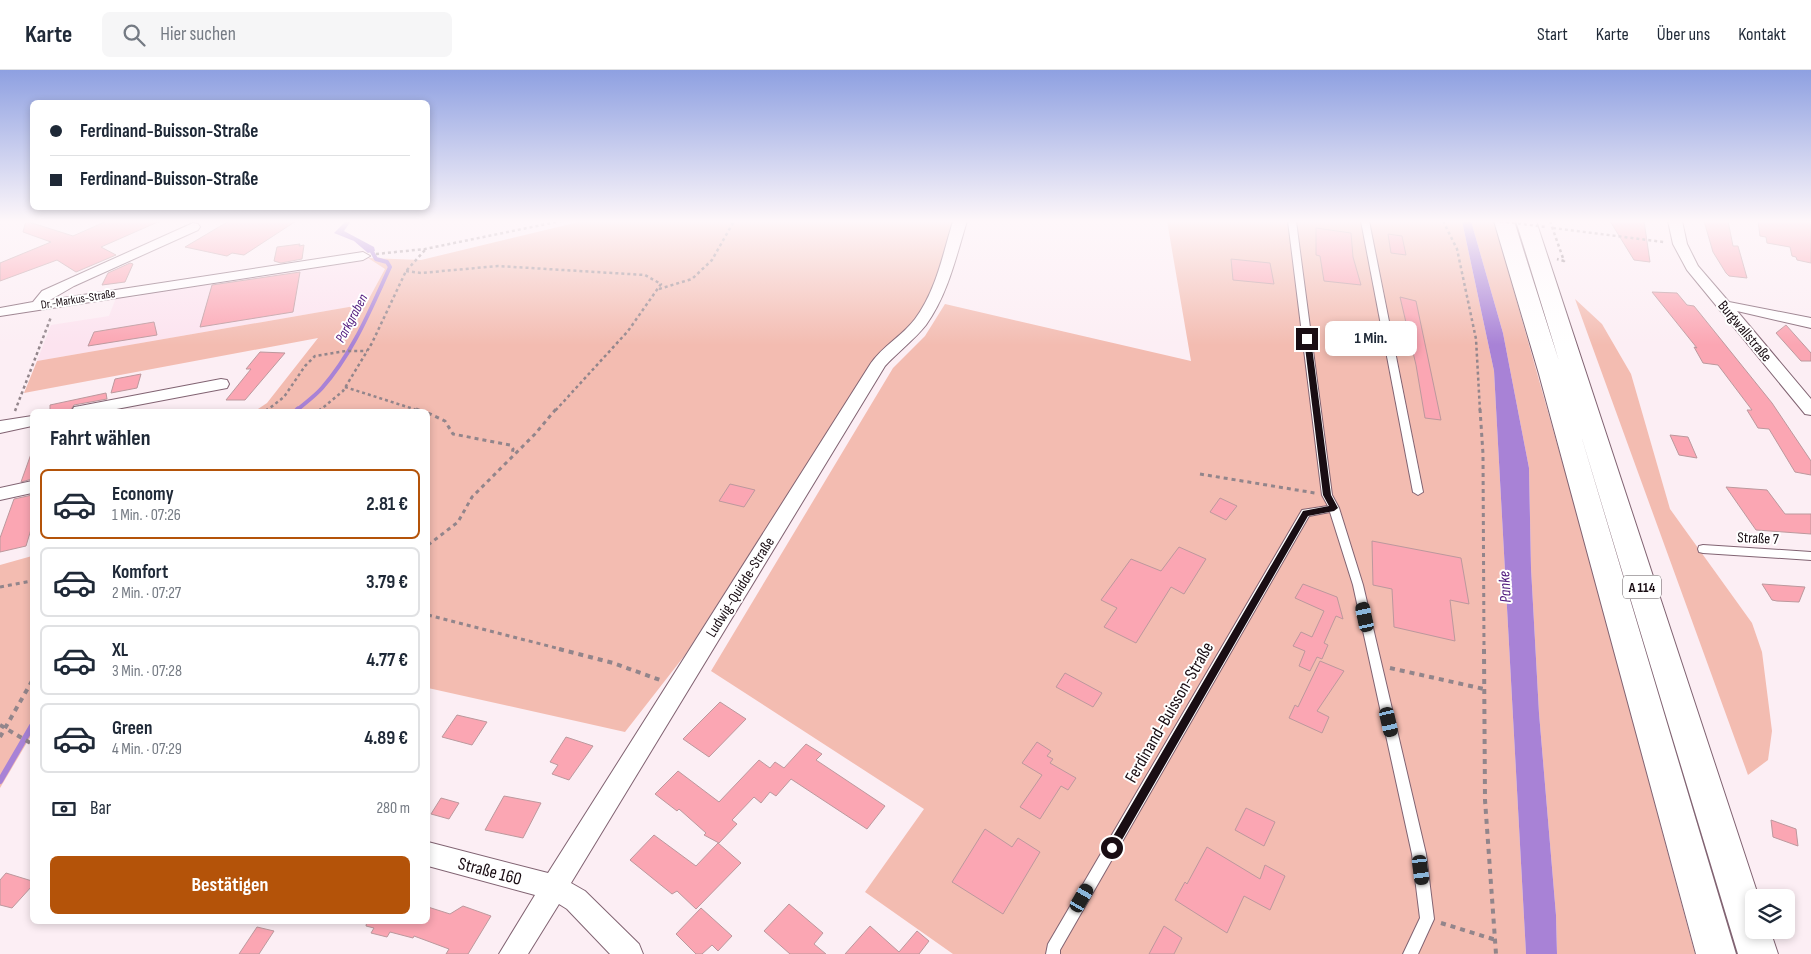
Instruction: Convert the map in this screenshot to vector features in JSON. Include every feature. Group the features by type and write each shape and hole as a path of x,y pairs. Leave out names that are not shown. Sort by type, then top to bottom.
{"highway":[{"name":"A 114","path":"1516,262 1553,383 1716,954"},
{"name":"A 114","path":"1553,262 1758,954"}],"street":[{"path":"38,306 48,294 116,262"},
{"name":"Dr.-Markus-Straße","path":"0,312 322,262"},
{"name":"Ludwig-Quidde-Straße","path":"514,954 553,887 879,363 910,334 927,313 938,293 947,262"},
{"name":"Burgwallstraße","path":"1690,262 1723,306 1811,410"},
{"path":"1723,306 1740,307 1811,322"},
{"path":"90,409 221,384"},
{"path":"0,427 30,420"},
{"path":"0,494 30,487"},
{"name":"Straße 160","path":"430,855 553,887 576,900 629,954"}],"lane":[{"path":"1297,262 1327,495 1334,508 1358,585 1419,854 1427,919 1410,954"},
{"path":"1373,262 1418,492"},
{"name":"Ferdinand-Buisson-Straße","path":"1053,954 1058,940 1306,513 1334,508"},
{"name":"Straße 7","path":"1703,549 1811,556"}],"path":[{"path":"321,409 345,387 367,351 406,271 414,262"},
{"path":"658,289 692,279 710,262"},
{"path":"1460,262 1476,340 1483,454 1485,800 1496,954"},
{"path":"406,271 421,273 470,266 498,266 645,275 661,284 645,304 628,331 573,389 535,434 472,497 458,522 430,543"},
{"path":"14,413 56,303"},
{"path":"269,409 284,397 305,366 315,356 346,351 367,351"},
{"path":"345,387 415,409"},
{"path":"430,414 446,421 452,434 510,445 513,449 512,456"},
{"path":"1200,474 1327,495"},
{"path":"0,587 30,583"},
{"path":"430,616 613,664 678,687"},
{"path":"1376,665 1484,689"},
{"path":"0,737 30,684"},
{"path":"0,725 30,743"},
{"path":"1427,919 1496,940"}],"shaded area":[{"path":"348,262 375,262 385,269 366,304 37,361 51,325 109,316 116,298 138,297 146,293 320,266 325,267"},
{"path":"375,262 944,262 924,308 906,329 873,360 685,655 625,732 430,688 430,409 258,409 267,403 318,338 24,393 37,361 366,304 385,269"},
{"path":"1174,262 1471,262 1494,371 1526,954 953,954 865,892 924,809 711,671 893,368 925,336 945,304 1191,361"},
{"path":"1471,262 1483,262 1503,333 1529,468 1531,568 1539,713 1556,915 1557,954 1526,954 1494,371"},
{"path":"1483,262 1506,262 1580,525 1695,954 1557,954 1556,915 1539,713 1531,568 1529,468 1503,333"},
{"path":"1575,299 1602,324 1631,374 1670,509 1752,623 1762,652 1772,731 1768,760 1748,775"},
{"path":"30,557 30,737 0,788 0,565"}],"building":[{"path":"2,262 51,262 0,281 0,263"},
{"path":"61,262 99,262 76,272"},
{"path":"1231,262 1263,262 1270,263 1274,284 1233,280"},
{"path":"1321,262 1355,262 1361,285 1324,281"},
{"path":"1719,262 1743,262 1747,278 1729,276"},
{"path":"130,263 133,264 125,282 102,285 108,273"},
{"path":"300,272 293,312 200,327 212,285"},
{"path":"1652,292 1677,293 1687,305 1694,306 1772,403 1811,461 1811,475 1795,472 1769,429 1758,428 1747,410 1752,410 1718,365 1703,363 1694,347 1697,348"},
{"path":"1400,297 1416,301 1441,420 1425,418 1416,365"},
{"path":"154,322 157,335 88,346 94,332"},
{"path":"1786,325 1811,353 1811,361 1801,361 1776,333"},
{"path":"260,352 285,353 245,400 226,400 251,369 246,369"},
{"path":"141,374 137,388 111,393 115,379"},
{"path":"106,393 107,399 74,405 71,409 50,409 50,405"},
{"path":"1670,435 1688,437 1697,458 1679,455"},
{"path":"30,457 30,480 21,482"},
{"path":"730,484 755,490 744,507 719,501"},
{"path":"1726,487 1767,490 1785,514 1811,514 1811,534 1756,530"},
{"path":"30,495 30,533 26,546 0,552 0,538 14,499"},
{"path":"1220,498 1237,506 1226,520 1210,512"},
{"path":"1372,541 1461,558 1469,604 1450,600 1455,641 1394,627 1392,589 1373,585"},
{"path":"1179,547 1206,559 1184,594 1171,587 1136,643 1104,627 1117,608 1101,600 1131,559 1161,571"},
{"path":"1303,584 1337,597 1343,619 1336,616 1324,643 1328,645 1322,659 1317,657 1310,671 1299,666 1305,651 1293,646 1301,632 1312,637 1324,611 1295,598"},
{"path":"1762,584 1805,587 1799,602 1777,601 1772,600"},
{"path":"1320,661 1344,671 1317,711 1329,717 1322,733 1289,718 1295,705 1298,707"},
{"path":"1065,673 1102,693 1093,707 1056,687"},
{"path":"720,702 746,719 709,757 683,739"},
{"path":"457,715 487,722 472,745 442,737"},
{"path":"566,737 593,746 569,780 552,774 558,765 550,762"},
{"path":"1037,742 1051,751 1047,756 1053,759 1050,763 1076,778 1068,790 1061,786 1040,819 1020,807 1042,775 1022,763"},
{"path":"806,744 822,754 816,760 885,806 867,829 791,779 776,796 770,792 761,803 754,797 732,820 737,824 719,843 704,835 706,833 679,809 677,811 655,794 678,771 719,802 759,760 770,768 775,762 784,768"},
{"path":"504,796 541,803 523,838 485,830"},
{"path":"441,798 459,803 449,819 431,814"},
{"path":"1246,808 1275,822 1264,846 1235,830"},
{"path":"1771,820 1796,829 1798,846 1773,837"},
{"path":"985,829 1012,847 1018,838 1040,852 1003,914 952,882"},
{"path":"654,835 696,866 718,843 741,863 696,909 677,891 672,894 630,860"},
{"path":"1207,847 1260,879 1265,865 1285,876 1270,910 1244,896 1227,933 1175,900 1185,882 1187,884"},
{"path":"6,873 30,880 30,888 12,908 0,905 0,880"},
{"path":"789,904 823,933 814,944 826,954 790,954 764,931"},
{"path":"463,906 491,916 468,954 446,954 449,949 414,936 413,938 390,932 387,937 371,933 374,928 366,926 366,924 430,924 430,908 450,914"},
{"path":"701,908 732,936 718,951 712,945 702,954 696,954 676,934"},
{"path":"870,926 899,952 917,931 929,941 919,954 845,954"},
{"path":"1164,926 1182,938 1174,954 1149,954"},
{"path":"257,927 274,931 259,954 239,954"}],"waterway":[{"name":"Parkgraben","path":"298,409 322,388 343,360 360,330 390,267 387,262"},
{"name":"Parkgraben","path":"0,781 30,729"}],"route":[{"path":"1112,848 1306,513 1334,508 1327,495 1307,339"}],"water label":[{"name":"Panke","path":"1504,587"}]}
